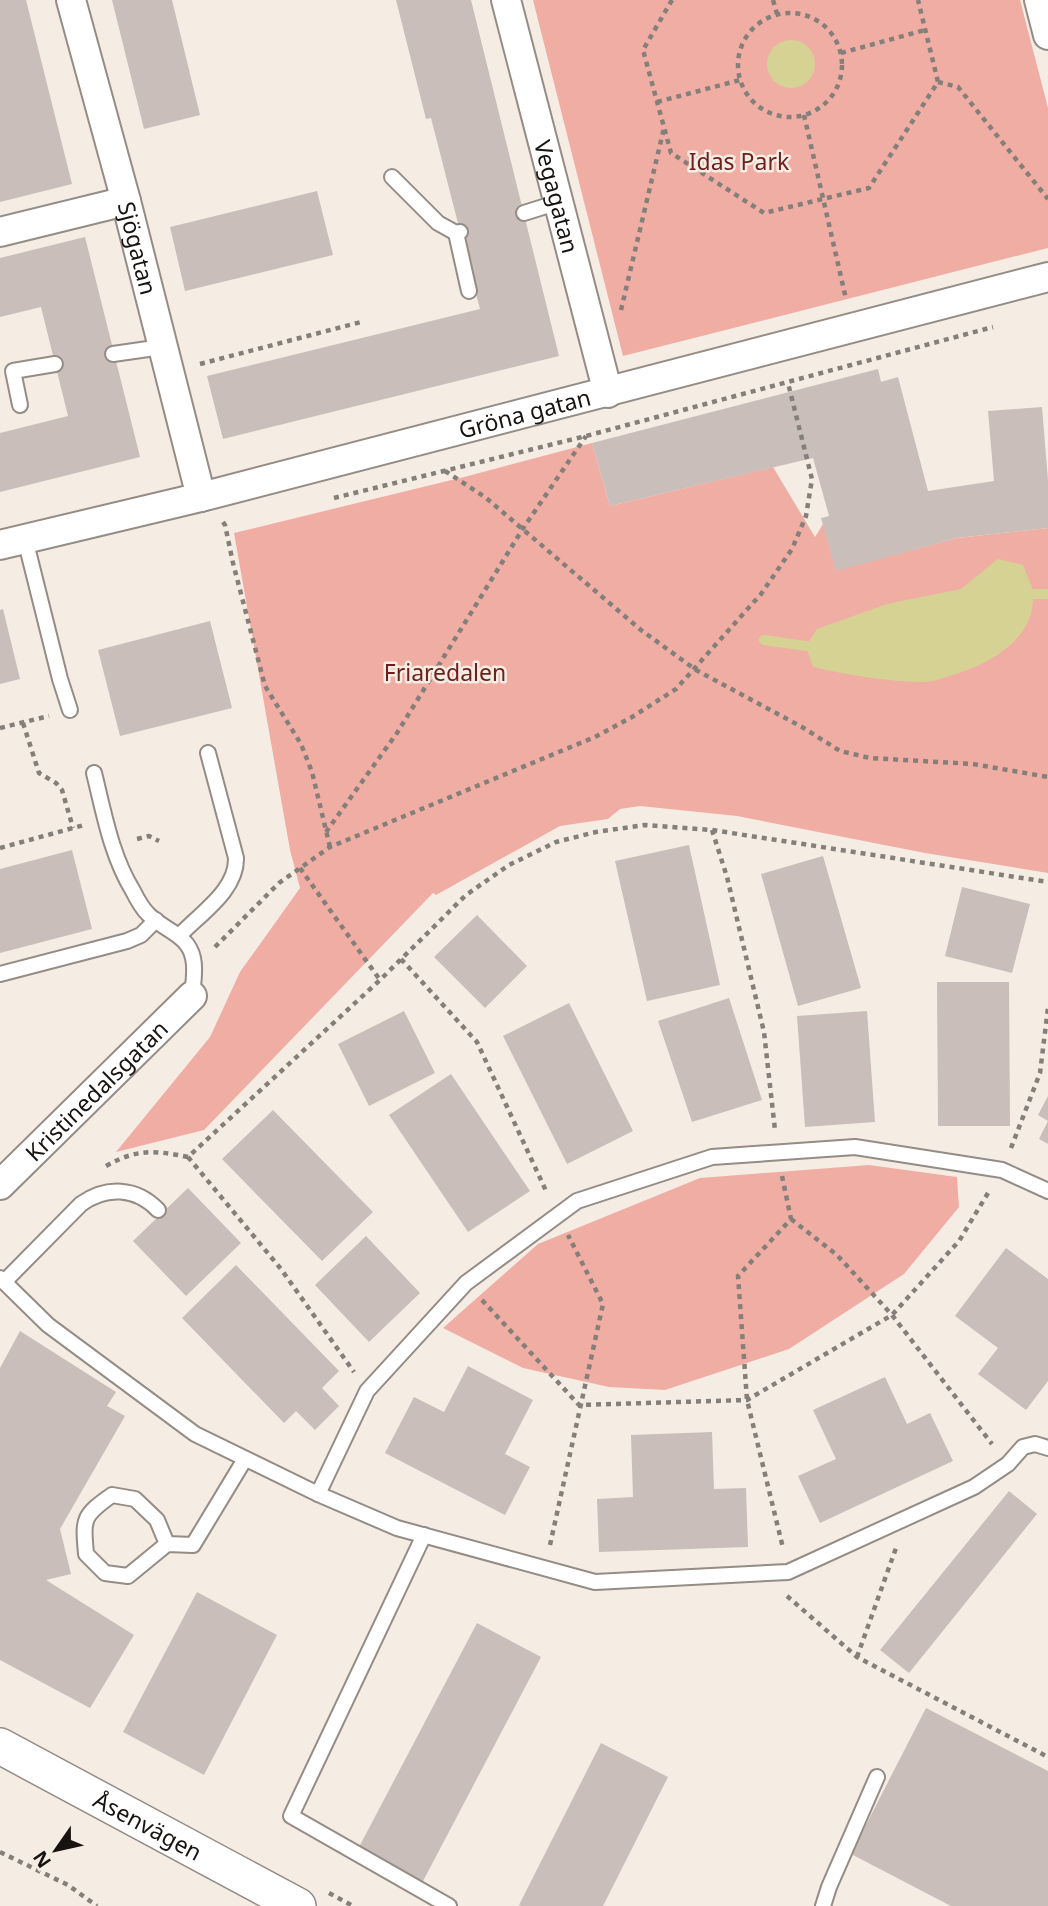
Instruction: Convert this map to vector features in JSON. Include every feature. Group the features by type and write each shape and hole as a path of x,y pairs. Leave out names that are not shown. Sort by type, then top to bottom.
{"street":[{"name":"Sjögatan","path":"71,0 126,201 201,498"},
{"name":"Vegagatan","path":"506,0 608,393"},
{"path":"1039,0 1048,35"},
{"path":"0,232 126,201"},
{"name":"Gröna gatan","path":"12,542 201,498 1048,277"},
{"name":"Kristinedalsgatan","path":"0,1185 192,996"},
{"name":"Åsenvägen","path":"0,1746 298,1906"}],"lane":[{"path":"393,177 439,223 458,232 468,291"},
{"path":"524,213 559,202"},
{"path":"113,354 165,359"},
{"path":"20,405 13,371 55,363"},
{"path":"12,542 70,710"},
{"path":"180,935 231,883 236,871 236,858 208,753"},
{"path":"94,773 115,854 132,890 148,914 165,928 180,935 193,954 195,967 192,996"},
{"path":"0,974 127,941 141,934 156,920"},
{"path":"318,1494 367,1391 466,1283 577,1201 712,1157 855,1147 1002,1170 1048,1191"},
{"path":"158,1210 146,1198 129,1193 105,1192 89,1199 2,1280 48,1325 195,1434 318,1494 397,1528 594,1582 788,1572 974,1487 1008,1464 1023,1447 1035,1444 1048,1448"},
{"path":"167,1544 157,1521 135,1499 112,1495 93,1508 83,1524 86,1554 105,1573 128,1576 167,1544 193,1545 245,1459"},
{"path":"424,1535 291,1816 449,1906"},
{"path":"823,1906 877,1777"}],"path":[{"path":"672,0 643,50 671,153 764,212 869,188 938,82 918,0"},
{"path":"773,0 777,13"},
{"path":"793,12 810,16 824,24 835,37 841,53 843,69 831,98 819,109 804,115 788,117 772,114 758,106 747,94 740,80 738,63 741,47 749,32 777,13 793,12"},
{"path":"841,53 925,30"},
{"path":"657,102 740,80"},
{"path":"938,82 958,87 1048,199"},
{"path":"804,115 853,330"},
{"path":"620,312 664,127"},
{"path":"165,359 361,322"},
{"path":"994,327 445,471 485,497 641,630 696,670 802,727 840,751 870,758 973,764 1048,777"},
{"path":"213,949 279,883 330,847 595,737 676,689 696,670 723,634 761,594 792,549 806,516 812,478 788,383"},
{"path":"326,832 397,733 522,530 586,436"},
{"path":"201,498 225,525 265,686 301,744 312,772 330,847"},
{"path":"0,729 70,710"},
{"path":"23,723 39,773 62,790 73,828"},
{"path":"0,848 106,820"},
{"path":"188,1157 380,980 466,895 509,865 556,842 596,832 645,825 712,830 1048,881"},
{"path":"712,830 727,877 764,1032 778,1153 791,1219 837,1255 892,1315 1008,1464"},
{"path":"300,868 380,980"},
{"path":"466,1283 579,1405 747,1400 892,1315 959,1241 1002,1170 1040,1073 1048,1008"},
{"path":"89,1199 95,1172 122,1157 155,1150 188,1157 281,1269 367,1391"},
{"path":"788,1572 747,1400 738,1276 791,1219"},
{"path":"857,1657 897,1544 893,1524"},
{"path":"770,1573 793,1603 857,1657 1048,1757"},
{"path":"0,1852 68,1885 97,1906"}],"green space":[{"name":"Idas Park","path":"533,0 1020,0 1048,108 1048,248 623,356"},
{"name":"Friaredalen","path":"592,443 610,506 773,467 815,537 823,524 836,570 957,538 1048,528 1048,873 925,853 737,816 640,806 620,809 608,819 560,826 436,895 433,893 204,1130 116,1152 210,1037 240,972 300,888 290,850 234,533"},
{"path":"869,1165 957,1177 959,1207 904,1274 789,1349 665,1390 609,1387 523,1368 443,1328 538,1244 700,1178"}],"shaded area":[{"path":"791,40 808,47 815,64 808,81 791,88 774,81 767,64 774,47"},
{"path":"998,559 1023,565 1033,595 1026,626 1016,639 991,659 961,673 925,682 868,678 813,667 806,646 817,629 887,604 961,589"}],"building":[{"path":"0,0 26,0 72,184 0,202"},
{"path":"112,0 172,0 200,115 144,129"},
{"path":"396,0 471,0 559,356 223,439 207,376 480,309 431,118 426,119"},
{"path":"317,191 333,255 185,291 170,227"},
{"path":"85,237 140,457 0,492 0,433 68,416 41,307 0,317 0,258"},
{"path":"878,369 881,382 898,377 928,491 994,481 988,411 1042,407 1048,480 1048,528 957,538 836,571 821,518 829,516 813,458 610,506 592,443"},
{"path":"3,609 20,679 0,684 0,610"},
{"path":"210,621 232,708 120,736 98,650"},
{"path":"689,845 720,985 647,1001 615,861"},
{"path":"72,850 92,929 0,953 0,869"},
{"path":"823,856 861,988 798,1006 761,874"},
{"path":"962,887 1030,904 1012,973 945,956"},
{"path":"477,915 527,966 485,1008 434,957"},
{"path":"937,982 1009,982 1010,1126 938,1126"},
{"path":"729,998 762,1100 692,1122 658,1021"},
{"path":"569,1003 633,1131 567,1164 503,1036"},
{"path":"404,1011 435,1073 369,1106 338,1044"},
{"path":"867,1011 875,1122 805,1127 797,1016"},
{"path":"451,1074 530,1191 468,1232 389,1115"},
{"path":"1048,1096 1048,1121 1038,1115"},
{"path":"273,1110 373,1212 322,1261 222,1159"},
{"path":"1048,1121 1048,1144 1039,1139"},
{"path":"188,1188 241,1243 186,1296 133,1241"},
{"path":"366,1236 420,1293 369,1342 315,1285"},
{"path":"1006,1248 1048,1279 1048,1381 1026,1410 978,1374 998,1348 955,1316"},
{"path":"236,1265 339,1371 322,1388 339,1406 315,1430 296,1411 284,1423 182,1318"},
{"path":"20,1331 116,1392 107,1406 125,1416 60,1529 71,1574 46,1580 134,1635 90,1708 0,1660 0,1368"},
{"path":"468,1366 533,1400 505,1454 530,1467 505,1515 385,1453 414,1397 444,1412"},
{"path":"885,1377 907,1424 930,1413 953,1461 820,1523 798,1476 836,1459 813,1410"},
{"path":"712,1432 714,1489 746,1488 748,1547 599,1552 597,1499 633,1497 631,1435"},
{"path":"1009,1491 1037,1514 909,1673 880,1650"},
{"path":"197,1592 277,1635 204,1775 123,1732"},
{"path":"477,1623 541,1657 422,1883 358,1849"},
{"path":"926,1708 1048,1771 1048,1906 951,1906 851,1854"},
{"path":"601,1743 668,1777 603,1906 521,1906 519,1905"}],"waterway":[{"path":"1033,594 1048,594"},
{"path":"764,640 806,646"}]}
